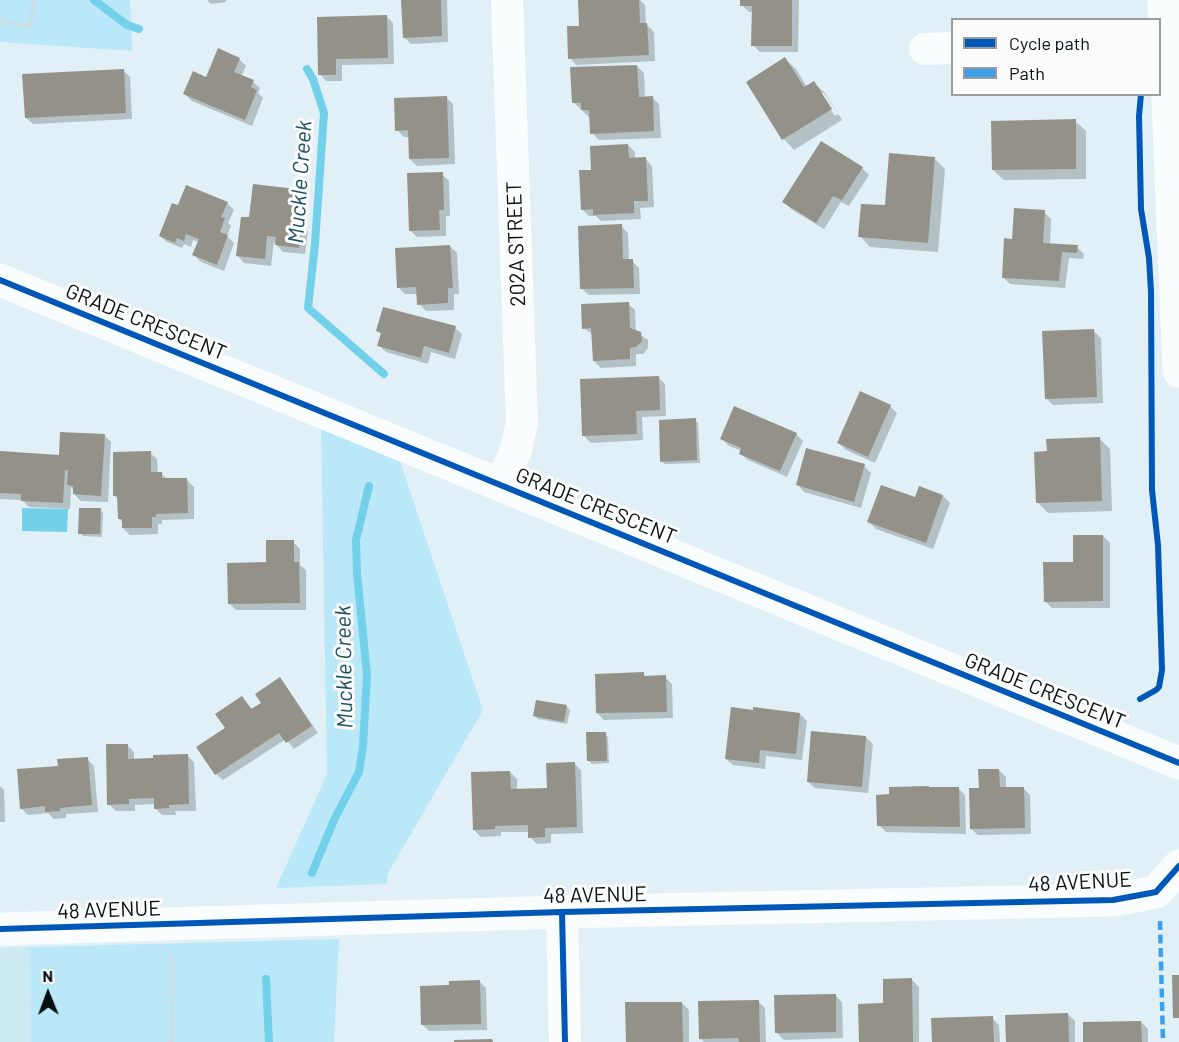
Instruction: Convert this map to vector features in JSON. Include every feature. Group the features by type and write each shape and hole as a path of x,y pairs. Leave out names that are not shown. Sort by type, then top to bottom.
{"street":[{"name":"202A STREET","path":"501,484 516,450 522,422 507,0"},
{"path":"1164,0 1162,40 1179,371"},
{"name":"GRADE CRESCENT","path":"0,280 1179,763"},
{"name":"48 AVENUE","path":"0,929 562,912 1113,900 1156,892 1179,866"},
{"path":"562,912 566,1042"}],"path":[{"path":"0,21 30,26 34,0"},
{"path":"171,946 171,1042"}],"shaded area":[{"path":"0,0 130,0 132,51 0,42"},
{"path":"321,427 400,461 483,710 387,875 387,884 276,888 327,774"},
{"path":"339,939 334,1042 31,1042 29,947"},
{"path":"29,947 31,1042 0,1042 0,948"}],"water":[{"path":"22,508 68,509 67,532 22,531"}],"building":[{"path":"401,0 441,0 442,36 403,38"},
{"path":"578,0 639,0 640,23 647,23 649,55 568,59 567,26 579,26"},
{"path":"740,0 792,0 792,46 751,46 752,6 740,6"},
{"path":"387,15 388,58 336,59 336,75 318,75 317,17"},
{"path":"218,48 240,58 234,72 254,80 251,87 257,90 245,120 183,94 193,71 206,77"},
{"path":"785,57 804,87 814,81 832,109 782,140 746,82"},
{"path":"637,65 639,97 653,96 654,131 590,134 589,110 581,110 581,103 572,103 570,67"},
{"path":"124,69 126,113 25,118 22,74"},
{"path":"447,96 449,158 409,159 408,130 395,131 394,98"},
{"path":"1076,119 1076,169 992,170 991,121"},
{"path":"821,141 863,167 842,200 833,196 816,223 782,202"},
{"path":"628,144 629,158 646,157 648,201 634,201 634,213 593,215 593,209 581,210 579,170 591,170 590,146"},
{"path":"889,153 935,157 928,243 858,237 861,204 885,205"},
{"path":"443,172 444,210 439,210 440,230 409,231 407,173"},
{"path":"253,184 296,189 292,221 302,223 299,248 275,245 276,237 267,236 265,259 236,256 241,217 249,217"},
{"path":"186,185 228,202 221,217 225,218 220,232 228,235 217,265 192,255 199,239 186,234 184,241 177,238 175,243 159,236 172,203 178,205"},
{"path":"1014,208 1045,210 1043,243 1078,245 1077,253 1062,252 1059,281 1002,278 1004,238 1012,239"},
{"path":"622,224 623,259 633,259 634,288 580,289 578,226"},
{"path":"450,245 453,288 448,288 448,303 417,305 416,287 397,288 395,248"},
{"path":"629,302 630,328 641,332 642,341 636,347 630,348 630,359 593,361 591,328 582,329 581,304"},
{"path":"383,307 456,326 449,353 424,346 421,358 377,346 381,333 376,331"},
{"path":"1094,329 1097,397 1045,399 1042,331"},
{"path":"659,376 660,410 636,411 637,434 582,436 580,379"},
{"path":"860,391 891,405 868,457 837,443"},
{"path":"734,406 797,433 780,471 739,454 741,448 720,439"},
{"path":"696,418 697,460 660,462 659,420"},
{"path":"60,432 105,434 101,496 73,494 73,486 67,485 68,471 65,470 63,503 21,501 21,494 0,493 0,451 59,455"},
{"path":"1100,437 1102,501 1036,503 1034,452 1047,451 1046,439"},
{"path":"806,448 865,464 854,502 796,485"},
{"path":"151,451 151,472 162,472 162,478 187,478 188,513 156,514 156,517 152,517 152,528 122,528 122,519 118,519 117,496 113,496 113,452"},
{"path":"881,485 915,497 919,486 943,495 926,543 867,522"},
{"path":"79,508 101,508 100,534 78,534"},
{"path":"1073,535 1103,535 1103,601 1044,602 1043,562 1073,562"},
{"path":"266,540 294,540 294,562 299,562 300,603 228,604 227,563 266,562"},
{"path":"644,672 644,676 666,675 667,712 596,713 595,674"},
{"path":"280,677 312,726 286,743 279,733 215,775 196,747 225,728 215,714 242,696 251,709 261,703 255,694"},
{"path":"536,700 567,705 564,722 533,716"},
{"path":"731,707 753,710 753,707 800,713 796,754 760,750 759,763 725,759"},
{"path":"811,731 866,736 862,787 807,782"},
{"path":"586,732 606,732 607,761 587,761"},
{"path":"106,744 128,744 128,759 153,758 153,755 188,754 189,804 169,805 169,808 154,809 154,798 129,799 129,804 107,805"},
{"path":"88,757 92,805 45,812 45,806 20,809 17,769 58,766 57,759"},
{"path":"575,762 577,827 545,828 545,837 528,838 528,825 495,826 495,829 473,830 471,772 510,771 511,789 547,788 546,763"},
{"path":"978,769 999,769 1000,787 1024,787 1025,828 970,829 969,788 979,788"},
{"path":"889,787 959,787 960,827 877,826 876,795 889,794"},
{"path":"1172,975 1179,975 1179,1018 1173,1018"},
{"path":"912,978 913,1042 859,1042 858,1004 883,1003 883,979"},
{"path":"480,980 481,1024 421,1025 420,986 449,985 449,981"},
{"path":"836,994 836,1032 775,1033 774,995"},
{"path":"759,1000 760,1042 739,1042 738,1038 699,1039 698,1001"},
{"path":"625,1002 682,1002 683,1042 626,1042"},
{"path":"1068,1013 1069,1042 1006,1042 1005,1015"},
{"path":"993,1016 994,1042 932,1042 931,1018"},
{"path":"1141,1021 1142,1042 1083,1042 1083,1022"},
{"path":"492,1039 493,1042 454,1042 454,1040"}],"waterway":[{"name":"Muckle Creek","path":"94,0 127,25 139,29"},
{"name":"Muckle Creek","path":"307,69 313,79 324,113 308,308 384,374"},
{"name":"Muckle Creek","path":"312,873 334,820 359,772 363,747 367,675 356,540 369,486"},
{"name":"Muckle Creek","path":"266,979 269,1042"}],"marked path":[{"path":"1160,921 1163,1042"}],"cycle path":[{"path":"1140,699 1159,687 1162,670 1158,545 1152,490 1151,292 1149,258 1141,209 1139,116 1141,96"},
{"path":"0,280 1179,763"},
{"path":"0,929 562,912 1113,900 1156,892 1179,866"},
{"path":"562,912 565,1042"}]}
